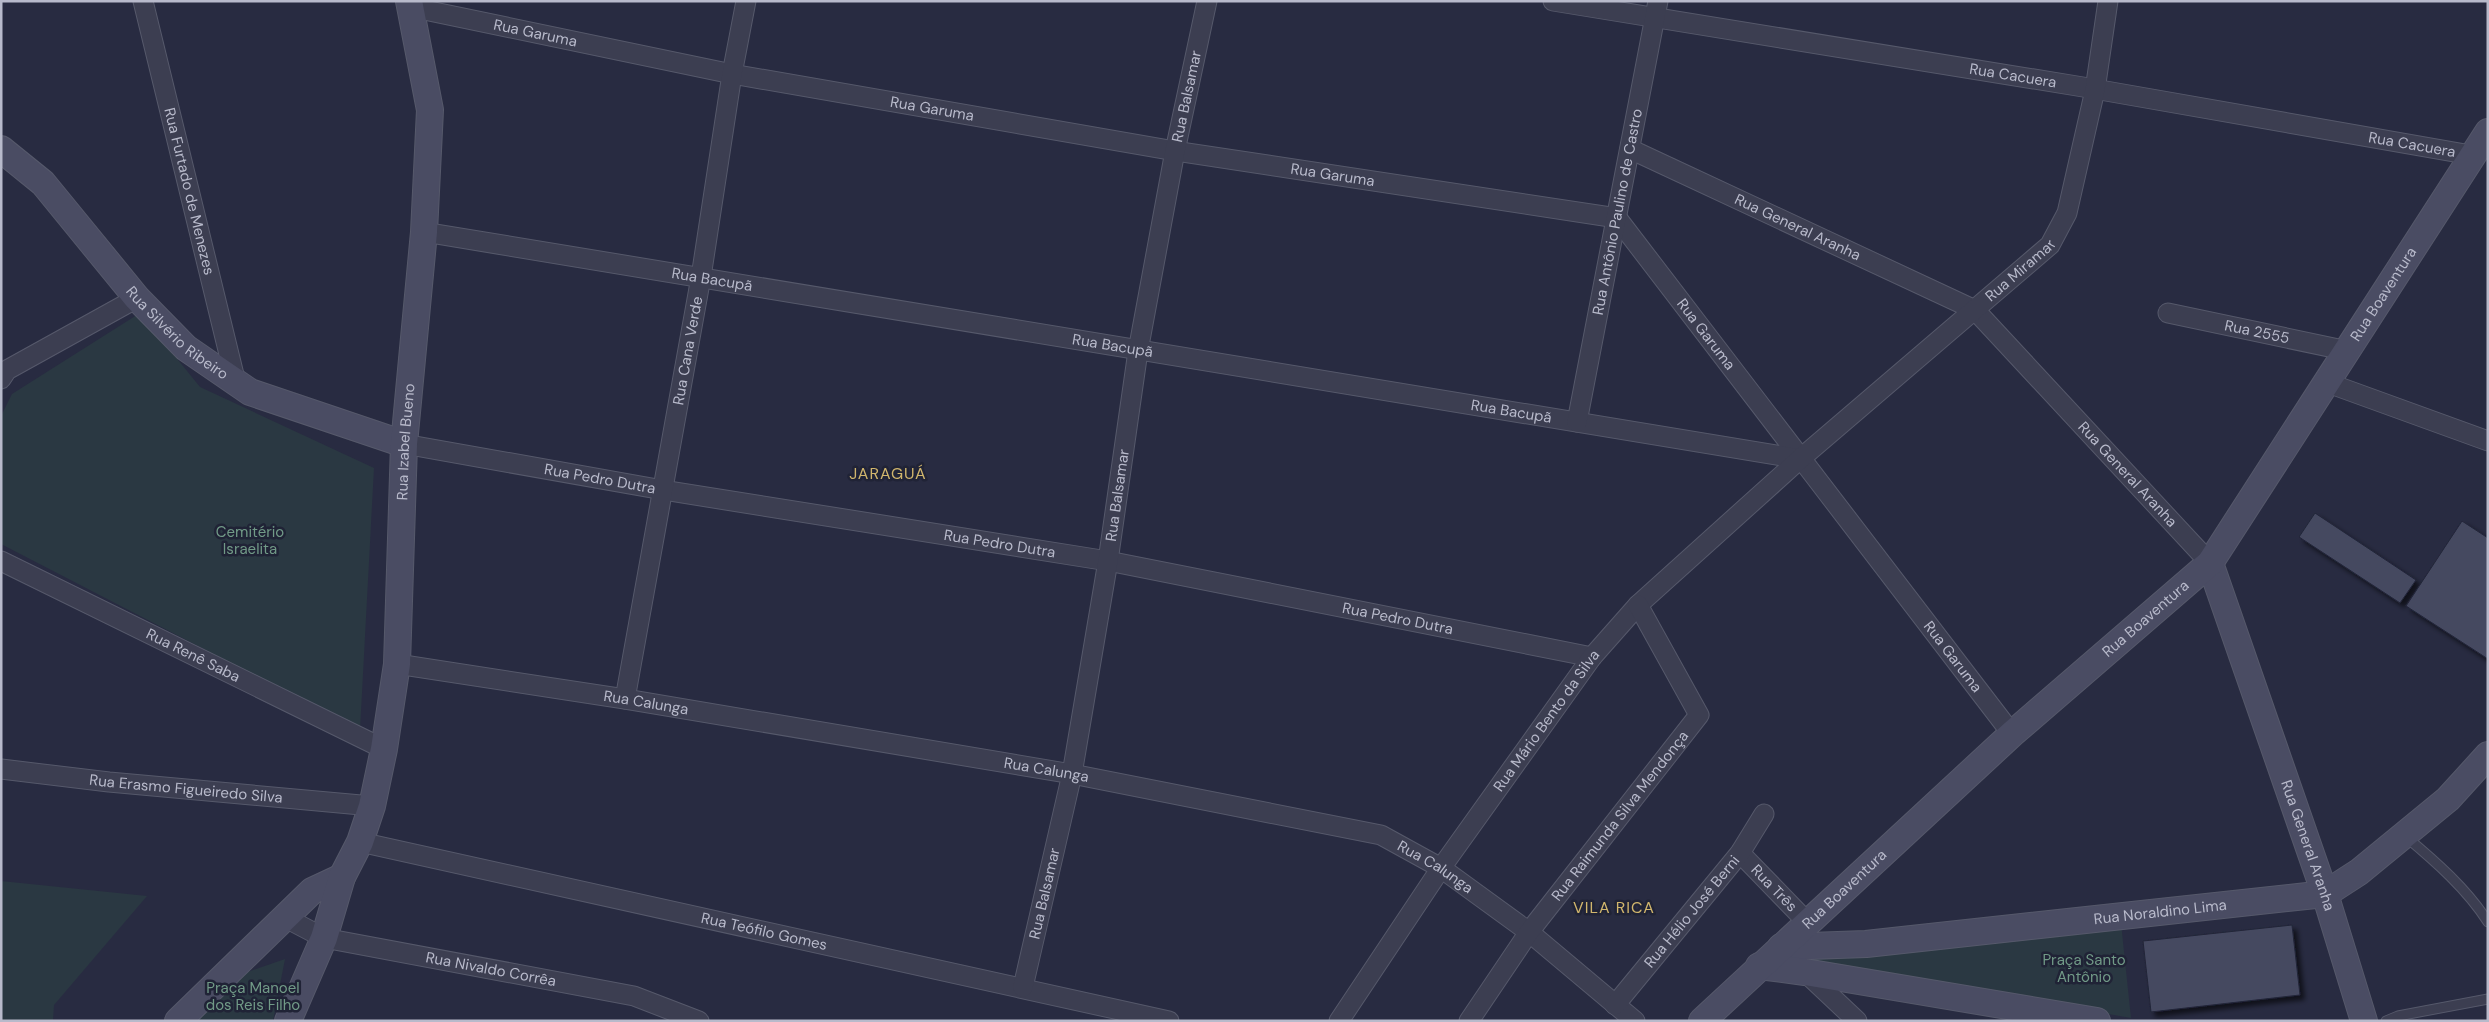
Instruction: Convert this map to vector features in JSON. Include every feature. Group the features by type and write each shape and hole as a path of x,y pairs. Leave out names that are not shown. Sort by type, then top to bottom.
{"street":[{"name":"Rua Furtado de Menezes","path":"143,1 236,383"},
{"name":"Rua Cana Verde","path":"625,698 701,277 732,74 746,1"},
{"name":"Rua Balsamar","path":"1023,987 1072,774 1108,561 1138,351 1175,151 1207,1"},
{"name":"Rua Cacuera","path":"1553,1 1656,10 2095,90 2471,155"},
{"name":"Rua Miramar","path":"1800,459 2050,245 2067,213 2095,90 2108,1"},
{"name":"Rua Garuma","path":"409,4 732,74 1175,151 1617,218 2012,734"},
{"name":"Rua Izabel Bueno","path":"342,877 360,842 372,806 384,749 397,664 404,444 424,232 430,110 409,4"},
{"name":"Rua Antônio Paulino de Castro","path":"1578,422 1656,10"},
{"name":"Rua Boaventura","path":"1702,1021 1759,966 2012,734 2210,563 2348,352 2471,155 2488,132"},
{"name":"Rua Silvério Ribeiro","path":"1,148 43,183 137,298 186,348 250,392 404,444"},
{"name":"Rua General Aranha","path":"1630,149 1976,310 2210,563 2325,894 2364,1021"},
{"name":"Rua Bacupã","path":"424,232 1800,459"},
{"path":"3,372 137,298"},
{"name":"Rua 2555","path":"2168,313 2348,352"},
{"path":"2328,383 2488,440"},
{"name":"Rua Pedro Dutra","path":"404,444 663,490 1108,561 1592,657"},
{"name":"Rua Mário Bento da Silva","path":"1339,1021 1441,868 1592,657 1638,605 1800,459"},
{"name":"Rua Renê Saba","path":"1,560 384,749"},
{"name":"Rua Raimunda Silva Mendonça","path":"1469,1021 1530,932 1699,715 1638,605"},
{"name":"Rua Calunga","path":"397,664 625,698 1072,774 1381,835 1441,868 1530,932 1635,1021"},
{"name":"Rua Noraldino Lima","path":"1781,947 1866,944 2325,894 2359,872 2448,799 2488,754"},
{"name":"Rua Erasmo Figueiredo Silva","path":"1,769 109,782 372,806"},
{"name":"Rua Hélio José Berni","path":"1615,1005 1740,853 1764,814"},
{"name":"Rua Teófilo Gomes","path":"360,842 1023,987 1169,1021"},
{"name":"Rua Três","path":"1740,853 1808,923"},
{"path":"178,1021 234,969 284,916 312,892 342,877"},
{"path":"288,1021 324,938 342,877"},
{"name":"Rua Nivaldo Corrêa","path":"284,916 324,938 634,996 699,1021"},
{"path":"1781,947 1857,1021"},
{"path":"1759,966 2097,1021"}],"lane":[{"path":"2404,836 2428,856 2477,905 2488,922"},
{"path":"2386,1021 2398,1016 2488,999"}],"green space":[{"name":"Cemitério Israelita","path":"140,313 200,387 374,468 360,730 1,544 1,416 12,394"},
{"path":"1,881 147,896 54,1005 53,1021 1,1021"},
{"name":"Praça Santo Antônio","path":"2121,923 2131,1018 1792,958"},
{"name":"Praça Manoel dos Reis Filho","path":"285,959 273,1021 190,1021 236,976"}],"building":[{"path":"2315,513 2416,580 2400,603 2299,537"},
{"path":"2462,521 2488,538 2488,659 2406,606"},
{"path":"2292,925 2300,995 2151,1012 2143,941"}],"district":[{"name":"JARAGUÁ","path":"888,473"},
{"name":"VILA RICA","path":"1614,907"}]}
